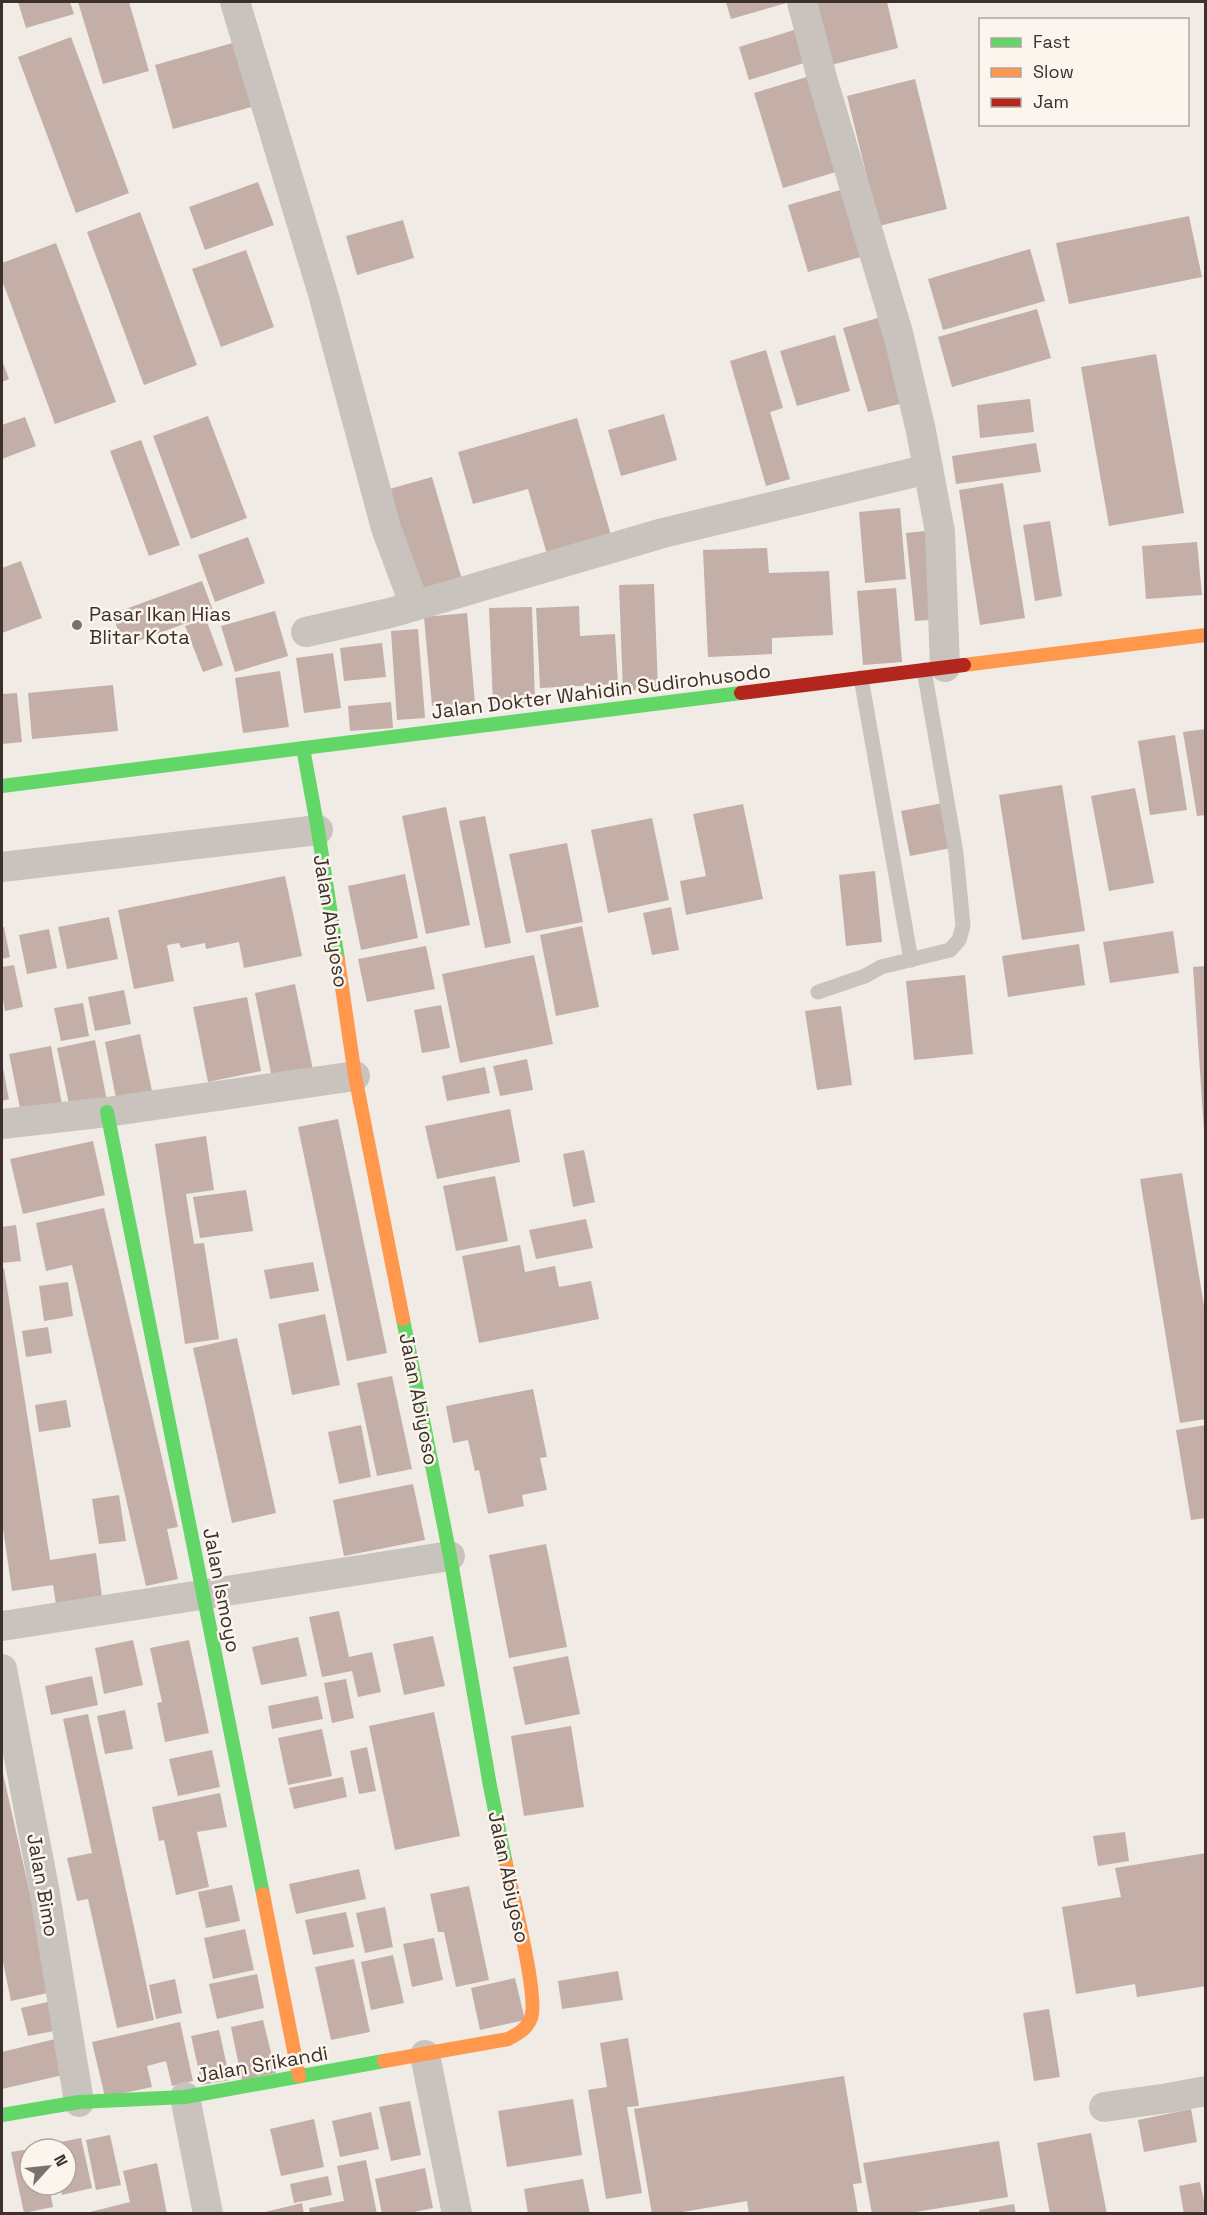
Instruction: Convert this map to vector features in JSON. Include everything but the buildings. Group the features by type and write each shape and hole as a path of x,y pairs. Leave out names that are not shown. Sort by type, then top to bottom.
{"street":[{"path":"235,2 324,297 386,528 416,606"},
{"path":"802,2 822,78 898,333 928,468 940,532 934,669"},
{"path":"306,632 416,606 663,533 928,468"},
{"name":"Jalan Dokter Wahidin Sudirohusodo","path":"2,786 1206,635"},
{"name":"Jalan Abiyoso","path":"303,748 318,830 355,1076 450,1556 490,1786 532,1990 532,2016 525,2030"},
{"path":"2,867 318,830"},
{"path":"2,1124 107,1112 355,1076"},
{"name":"Jalan Ismoyo","path":"107,1112 298,2076"},
{"path":"2,1626 450,1556"},
{"name":"Jalan Bimo","path":"2,1669 44,1888 80,2102"},
{"name":"Jalan Srikandi","path":"2,2115 80,2102 185,2097 508,2039 525,2030"},
{"path":"425,2055 458,2214"},
{"path":"1104,2107 1206,2091"},
{"path":"185,2097 208,2214"}],"lane":[{"path":"818,992 865,976 881,967 950,950 959,940 963,926 934,669"},
{"path":"861,678 912,960"}],"traffic: fast":[{"path":"2,786 741,693"},
{"path":"303,748 338,960"},
{"path":"107,1112 263,1894"},
{"path":"403,1319 450,1556 506,1864"},
{"path":"2,2115 79,2102 185,2097 384,2061"}],"traffic: slow":[{"path":"964,665 1206,635"},
{"path":"338,960 355,1076 403,1319"},
{"path":"384,2061 508,2039 527,2026 531,2018 531,1989 506,1864"},
{"path":"263,1894 299,2076"}],"traffic: jam":[{"path":"741,693 964,665"}],"place":[{"name":"Pasar Ikan Hias Blitar Kota","path":"77,625"}]}
